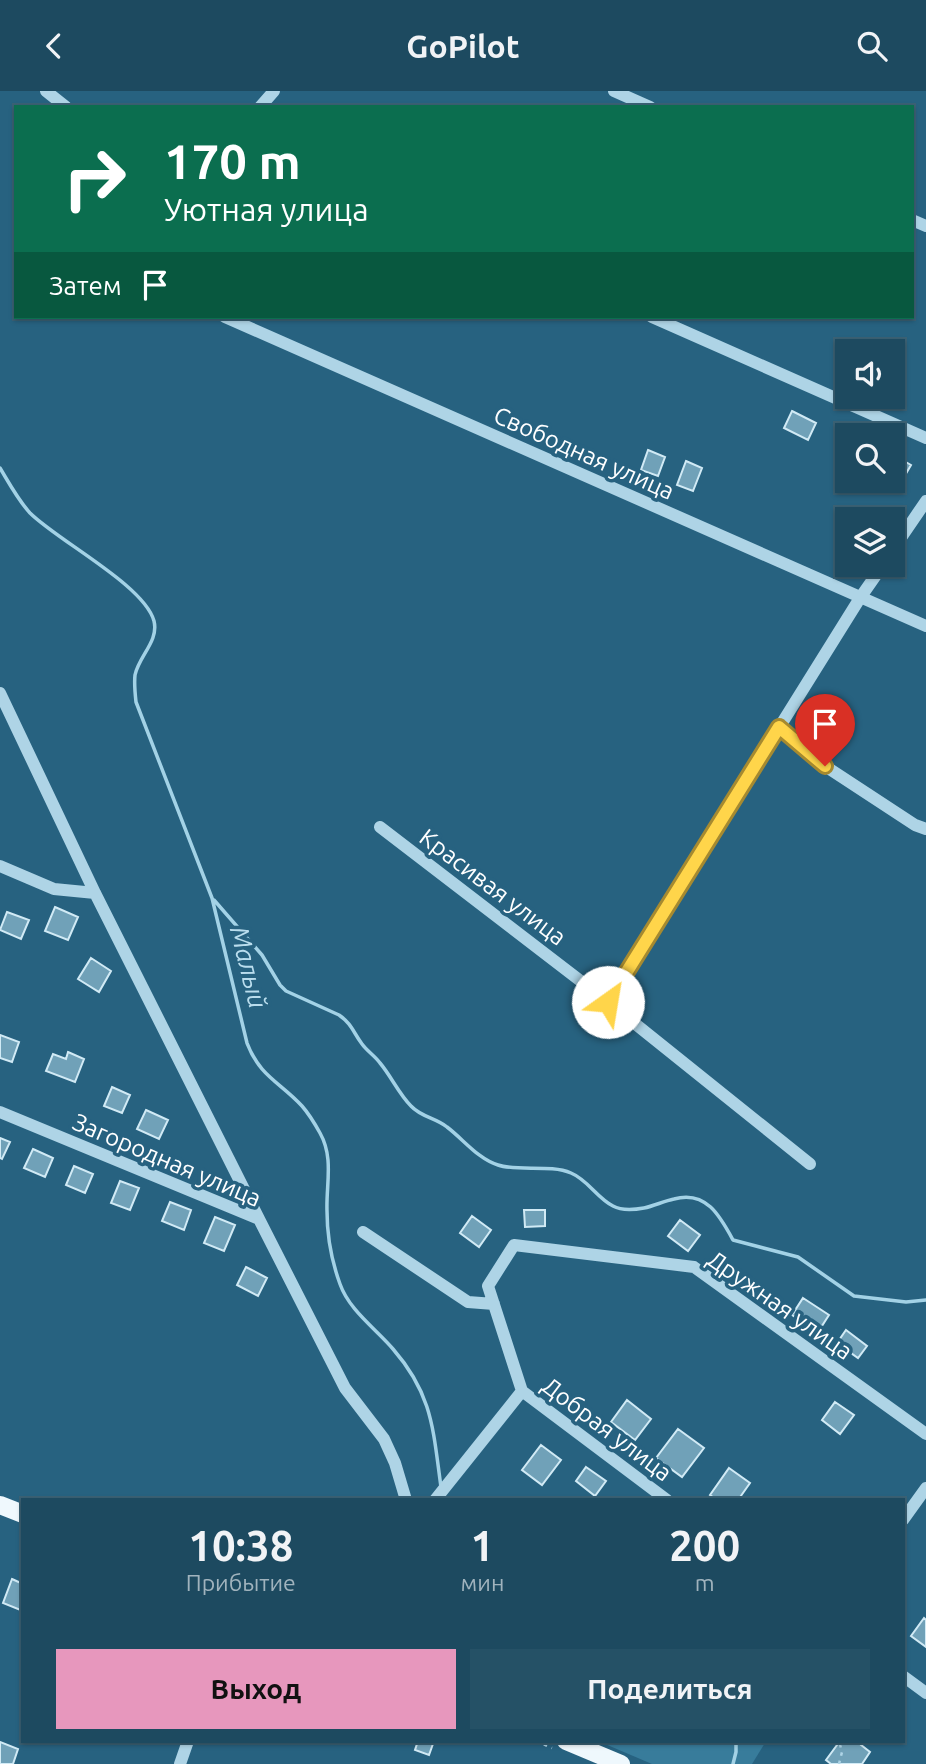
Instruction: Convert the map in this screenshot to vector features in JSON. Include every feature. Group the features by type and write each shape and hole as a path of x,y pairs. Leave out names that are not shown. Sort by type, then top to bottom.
{"main road":[{"path":"0,1505 21,1513"},
{"path":"571,1743 621,1764"}],"street":[{"path":"46,91 64,105"},
{"path":"262,105 274,91"},
{"path":"614,91 646,105"},
{"name":"Свободная улица","path":"230,319 926,626"},
{"path":"657,319 926,438"},
{"path":"905,532 926,501"},
{"path":"608,1002 875,577"},
{"path":"0,694 95,893 260,1219"},
{"path":"779,727 825,766 915,825 926,829"},
{"name":"Красивая улица","path":"380,827 608,1002 810,1164"},
{"path":"0,866 54,889 95,893"},
{"name":"Загородная улица","path":"0,1112 260,1219 345,1388 384,1439 395,1463 405,1498"},
{"path":"363,1232 468,1302 494,1304"},
{"name":"Дружная улица","path":"522,1391 488,1286 514,1245 694,1268 926,1434"},
{"path":"437,1498 522,1391"},
{"name":"Добрая улица","path":"522,1391 664,1498"},
{"path":"905,1517 926,1488"},
{"path":"905,1677 926,1693"},
{"path":"180,1764 187,1743"}],"path":[{"path":"839,1764 842,1752 840,1743"}],"shaded area":[{"path":"603,1743 765,1743 752,1764 652,1764"}],"building":[{"path":"792,411 816,423 808,440 784,428"},
{"path":"648,450 665,457 658,476 641,470"},
{"path":"686,461 702,468 693,491 677,485"},
{"path":"905,462 911,465 905,475"},
{"path":"55,907 78,917 68,940 45,931"},
{"path":"7,912 29,920 21,939 0,930"},
{"path":"91,958 111,971 99,992 78,979"},
{"path":"0,1035 19,1042 12,1062 0,1058"},
{"path":"68,1052 84,1059 75,1082 46,1071 53,1054 66,1059"},
{"path":"112,1087 130,1095 122,1113 104,1106"},
{"path":"146,1110 168,1120 159,1139 137,1129"},
{"path":"0,1138 10,1142 2,1159 0,1158"},
{"path":"33,1149 53,1158 45,1177 24,1168"},
{"path":"74,1166 93,1174 85,1193 66,1185"},
{"path":"120,1181 139,1188 130,1210 111,1203"},
{"path":"170,1202 191,1210 184,1230 162,1221"},
{"path":"524,1210 545,1210 545,1226 525,1227"},
{"path":"472,1216 491,1230 479,1247 460,1233"},
{"path":"215,1217 235,1225 224,1251 204,1243"},
{"path":"680,1220 700,1235 688,1251 668,1236"},
{"path":"246,1267 267,1278 258,1296 237,1285"},
{"path":"803,1298 829,1315 818,1332 792,1315"},
{"path":"846,1330 867,1346 858,1358 837,1343"},
{"path":"627,1400 651,1419 635,1440 611,1422"},
{"path":"835,1402 854,1415 840,1434 822,1420"},
{"path":"678,1429 704,1448 682,1477 656,1458"},
{"path":"541,1445 561,1460 542,1485 522,1470"},
{"path":"586,1467 606,1481 595,1496 576,1481"},
{"path":"729,1468 750,1483 739,1498 714,1498 710,1495"},
{"path":"12,1579 21,1583 21,1610 3,1603"},
{"path":"924,1618 926,1620 926,1647 911,1636"},
{"path":"0,1742 18,1749 13,1764 0,1764"},
{"path":"417,1743 433,1743 429,1755 415,1750"},
{"path":"839,1743 859,1743 870,1752 862,1764 831,1764 826,1760"}],"waterway":[{"name":"Малый","path":"0,468 30,513 118,578 147,607 154,621 154,635 135,675 136,702 212,898 247,1043 264,1072 305,1109 324,1142 328,1162 328,1229 340,1284 363,1319 406,1366 424,1398 433,1430 441,1487"},
{"path":"214,900 262,955 286,991 343,1018 411,1106 419,1113 443,1124 477,1154 491,1162 506,1167 563,1170 582,1180 607,1203 620,1209 640,1209 674,1199 695,1198 711,1207 733,1240 798,1257 854,1296 906,1302 926,1300"},
{"name":"Малый","path":"733,1764 736,1743"}],"route":[{"path":"608,1002 779,727 825,766"}]}
